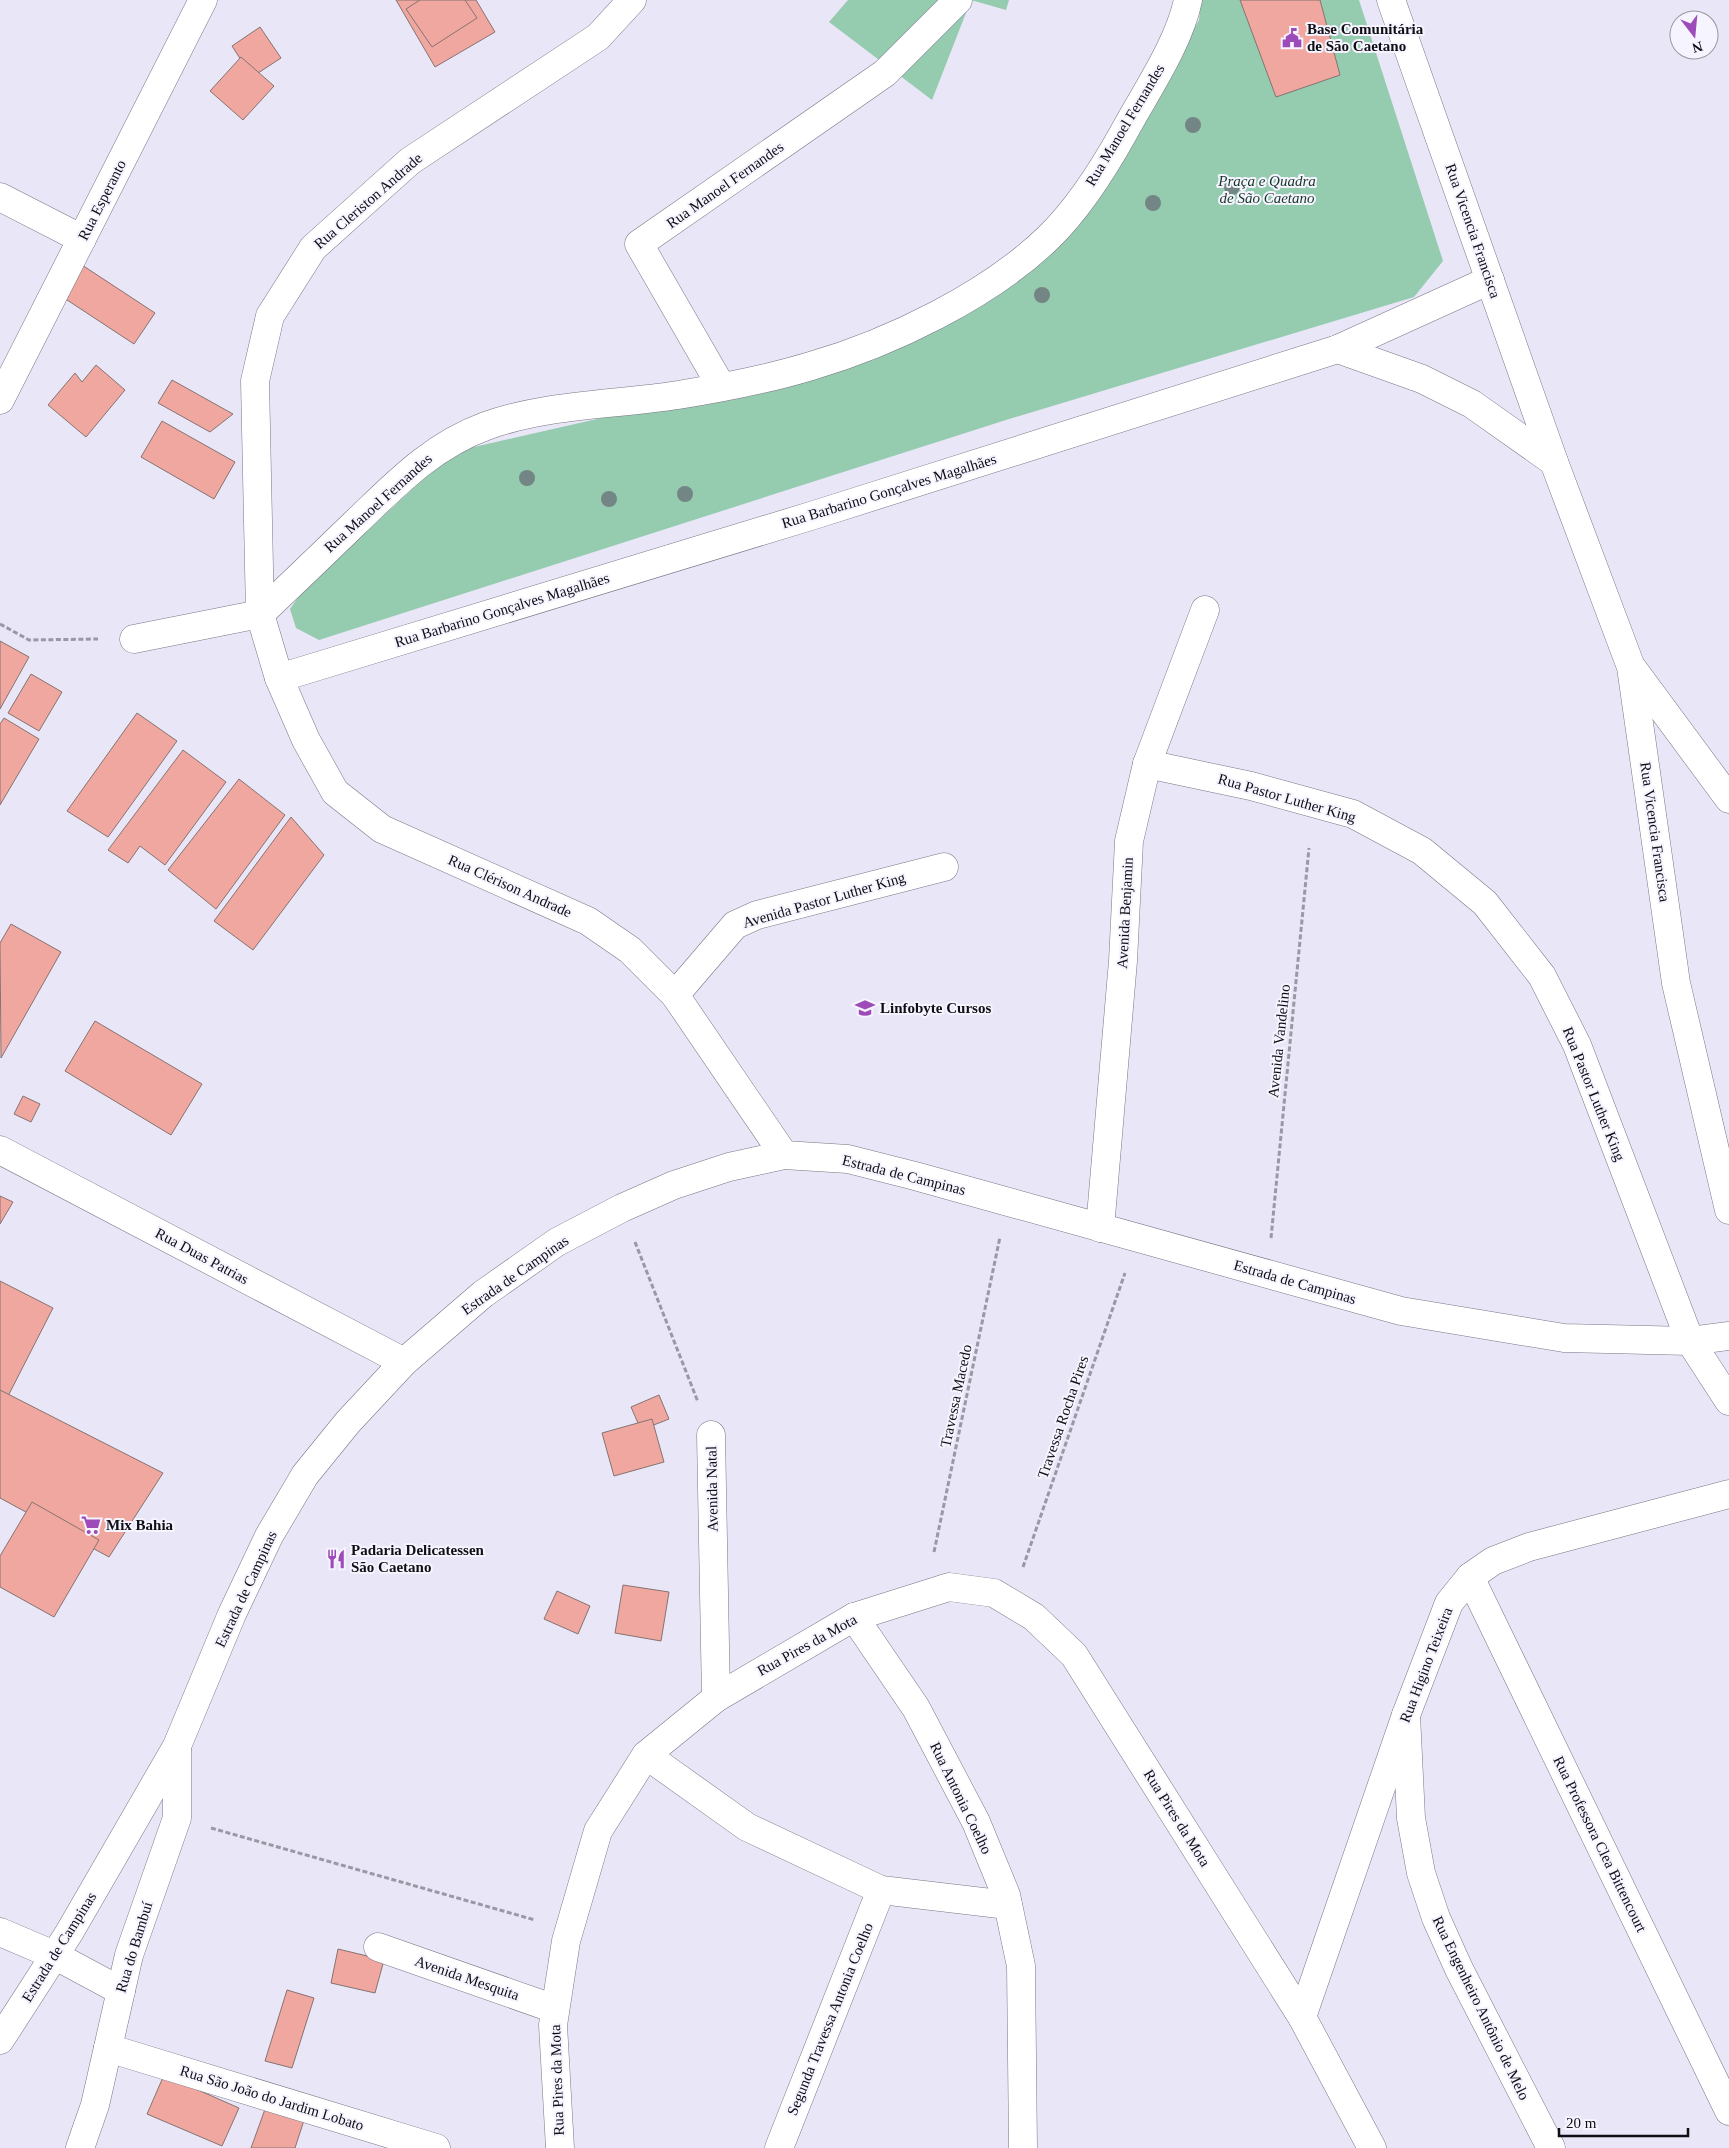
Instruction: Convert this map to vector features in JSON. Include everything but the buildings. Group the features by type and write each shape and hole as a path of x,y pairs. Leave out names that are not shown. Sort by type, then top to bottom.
{"street":[{"name":"Rua Esperanto","path":"0,400 204,0"},
{"name":"Rua Cleriston Andrade","path":"260,614 255,381 270,316 313,248 410,161 598,37 632,0"},
{"name":"Rua Manoel Fernandes","path":"721,386 639,244 885,73 958,0"},
{"name":"Rua Manoel Fernandes","path":"260,614 406,474 442,446 486,426 532,414 677,395 811,366 886,339 948,309 1002,276 1049,237 1082,197 1115,148 1178,35 1188,0"},
{"name":"Rua Vicencia Francisca","path":"1391,0 1554,462 1632,667 1676,983 1729,1210"},
{"path":"0,198 82,239"},
{"name":"Rua Barbarino Gonçalves Magalhães","path":"279,678 814,515 1338,349 1490,280"},
{"path":"1338,349 1422,378 1472,404 1554,462"},
{"name":"Avenida Benjamin","path":"1100,1228 1123,961 1129,841 1147,764 1205,610"},
{"path":"134,640 260,614"},
{"name":"Rua Clérison Andrade","path":"260,614 279,678 306,740 335,792 382,829 588,921 630,950 675,995 784,1155"},
{"path":"1632,667 1729,799"},
{"name":"Rua Pastor Luther King","path":"1147,764 1251,786 1353,814 1422,850 1486,903 1542,976 1577,1045 1690,1341 1729,1401"},
{"name":"Avenida Pastor Luther King","path":"675,995 735,925 757,916 944,867"},
{"name":"Rua Duas Patrias","path":"0,1150 404,1362"},
{"name":"Estrada de Campinas","path":"0,2040 69,1933 178,1746 232,1614 269,1536 311,1468 348,1422 404,1362 483,1294 557,1242 622,1208 674,1185 729,1167 784,1155 848,1159 1401,1311 1564,1338 1690,1341 1729,1336"},
{"name":"Avenida Natal","path":"712,1435 716,1698"},
{"name":"Rua Higino Teixeira","path":"1302,2017 1406,1715 1449,1603 1470,1577 1493,1560 1529,1547 1729,1494"},
{"name":"Rua Professora Clea Bittencourt","path":"1470,1577 1729,2112"},
{"name":"Rua Pires da Mota","path":"560,2148 553,2025 566,1941 598,1832 646,1754 716,1698 854,1617 949,1587 994,1593 1034,1617 1074,1655 1302,2017 1372,2148"},
{"name":"Rua Antonia Coelho","path":"854,1617 916,1708 976,1822 1006,1895 1021,1966 1023,2148"},
{"name":"Rua Engenheiro Antônio de Melo","path":"1406,1715 1411,1818 1421,1873 1436,1918 1459,1969 1551,2148"},
{"name":"Rua do Bambuí","path":"80,2148 94,2105 129,1955 177,1818 178,1746"},
{"path":"646,1754 748,1827 881,1890 1008,1905"},
{"name":"Segunda Travessa Antonia Coelho","path":"779,2148 881,1890"},
{"path":"0,1932 54,1956 121,1990"},
{"name":"Avenida Mesquita","path":"378,1947 556,2009"},
{"name":"Rua São João do Jardim Lobato","path":"108,2048 436,2148"}],"path":[{"path":"0,624 29,640 59,638 134,640"},
{"name":"Avenida Vandelino","path":"1271,1237 1309,848"},
{"name":"Travessa Macedo","path":"926,1594 1008,1202"},
{"name":"Avenida Natal","path":"622,1208 712,1435"},
{"name":"Travessa Rocha Pires","path":"1011,1604 1138,1238"},
{"path":"235,1835 569,1930"}],"green space":[{"path":"848,0 971,0 932,100 829,22"},
{"path":"971,0 1009,0 1006,10"},
{"name":"Praça e Quadra de São Caetano","path":"1201,0 1359,0 1443,261 1414,297 1009,419 319,640 296,628 290,609 302,592 452,452 874,356 981,296 1152,100 1199,20"}],"place":[{"name":"Base Comunitária de São Caetano","path":"1292,38"},
{"name":"Linfobyte Cursos","path":"865,1008"},
{"name":"Mix Bahia","path":"91,1525"},
{"name":"Padaria Delicatessen São Caetano","path":"336,1559"}]}
